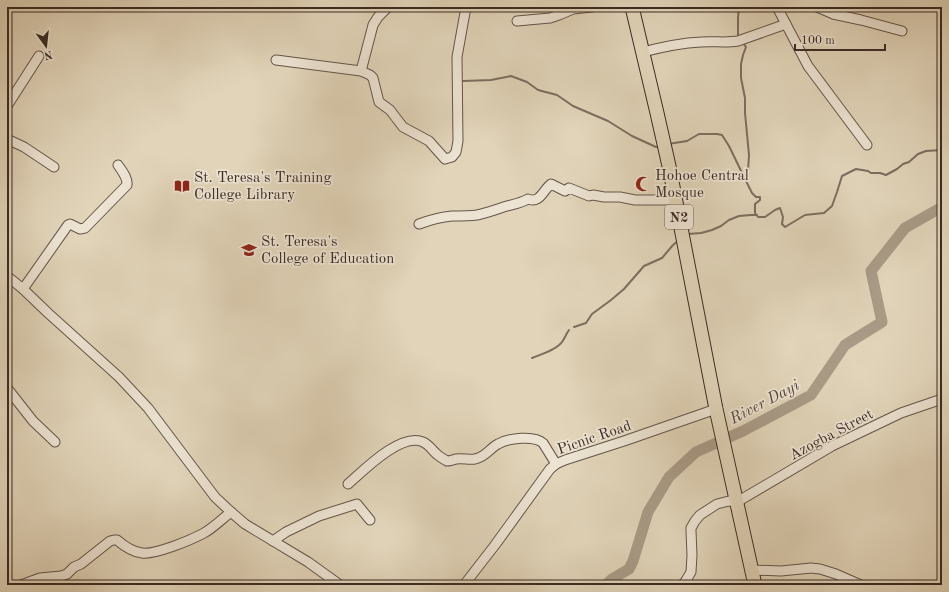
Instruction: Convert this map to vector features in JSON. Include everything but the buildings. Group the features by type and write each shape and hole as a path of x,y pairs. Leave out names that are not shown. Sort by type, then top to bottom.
{"highway":[{"name":"N2","path":"632,7 658,113 716,409 755,585"}],"street":[{"path":"361,71 373,25 378,17 388,7"},
{"path":"276,60 361,71 370,75 373,78 379,102 390,110 403,127 429,141 445,159 452,157 456,152 458,141 457,57 466,7"},
{"path":"517,21 550,18 559,16 573,9 592,7"},
{"path":"777,7 808,66 867,145"},
{"path":"817,7 833,14 902,31"},
{"path":"643,52 680,43 703,41 738,41 786,24"},
{"path":"7,106 39,56"},
{"path":"7,139 54,167"},
{"path":"23,289 68,225 70,224 80,229 85,228 127,185 128,182 126,176 118,165"},
{"path":"419,224 438,218 488,213 522,203 528,199 536,200 541,197 546,187 551,184 565,190 569,188 589,196 620,197 635,200 676,200"},
{"path":"7,276 119,377 143,403 215,497 231,512 245,524 308,562 337,584"},
{"path":"7,388 33,421 55,442"},
{"name":"Azogba Street","path":"737,502 832,446 901,413 942,399"},
{"name":"Picnic Road","path":"464,585 495,545 550,468 565,460 716,409"},
{"path":"348,484 379,457 394,447 404,442 416,440 429,446 439,457 447,461 457,459 476,459 487,454 497,444 506,441 515,439 540,440 556,464"},
{"path":"682,585 691,572 691,531 695,521 700,515 717,504 729,501 737,502"},
{"path":"273,541 286,532 319,516 357,504 370,520"},
{"path":"21,585 40,578 67,574 74,567 81,564 110,541 114,540 118,540 128,548 137,552 144,554 155,552 204,533 231,512"},
{"path":"752,570 781,571 811,568 820,569 861,585"}],"waterway":[{"path":"739,7 738,35 740,37"},
{"path":"743,43 746,47 741,64 741,78 745,98 749,155 748,171 744,177 752,193 756,197 760,197 760,200 755,204 755,213 758,217 765,217 780,208 783,217 782,224 785,227 805,215 824,213 832,206 842,176 856,169 886,175 903,164 909,162 918,154 926,151 942,150"},
{"path":"463,81 491,80 511,76 527,82 538,90 557,95 573,106 608,121 632,136 656,147 660,146"},
{"path":"668,144 687,141 699,134 722,135 744,177"},
{"name":"River Dayi","path":"606,585 612,579 629,569 633,561 648,512 669,477 696,452 743,431 811,395 845,345 882,322 871,271 905,228 942,207"},
{"path":"688,234 712,230 739,216 757,215"},
{"path":"574,327 586,323 592,314 624,289 644,266 662,258 678,241"},
{"path":"532,358 548,352 559,345 569,330"}],"place":[{"name":"Hohoe Central Mosque","path":"643,184"},
{"name":"St. Teresa's Training College Library","path":"182,186"},
{"name":"St. Teresa's College of Education","path":"249,250"}]}
